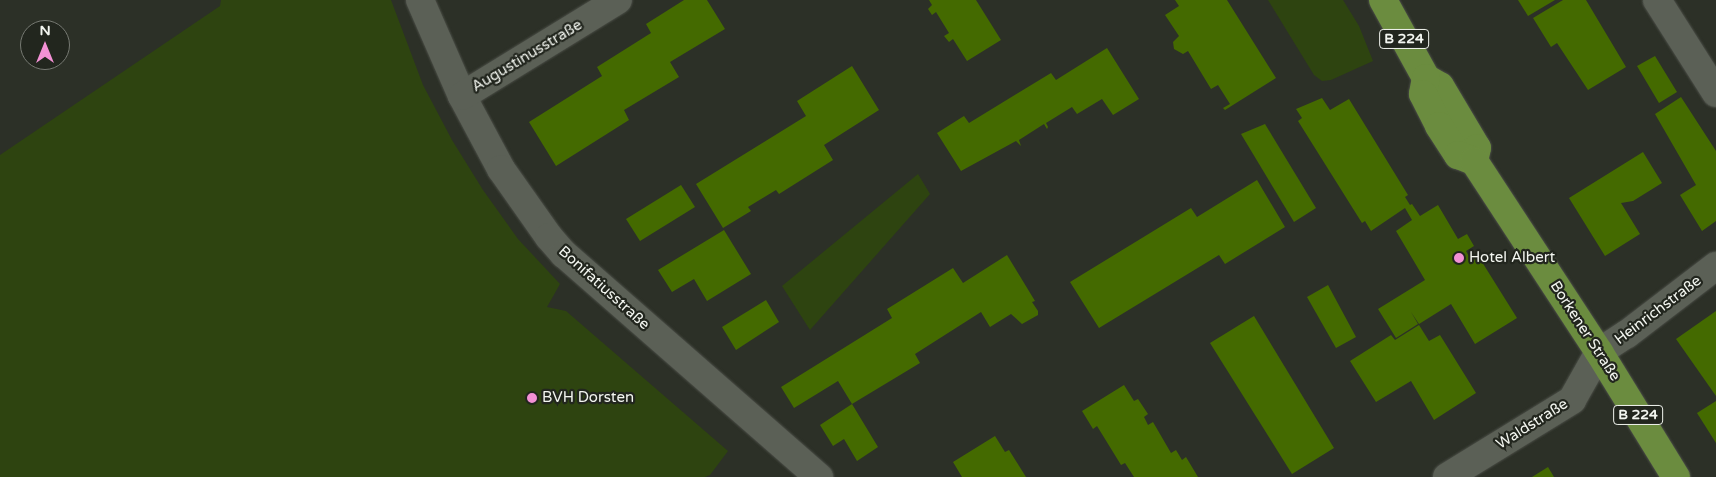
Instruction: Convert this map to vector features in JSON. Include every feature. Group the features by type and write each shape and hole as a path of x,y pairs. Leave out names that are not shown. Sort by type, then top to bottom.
{"main road":[{"name":"Borkener Straße","path":"1384,0 1426,78 1423,94 1440,126 1458,155 1474,161 1600,352 1676,477"}],"street":[{"name":"Bonifatiusstraße","path":"420,0 462,96 501,169 564,254 819,477"},
{"name":"Augustinusstraße","path":"462,96 618,0"},
{"path":"1657,0 1716,93"},
{"name":"Heinrichstraße","path":"1600,352 1627,334 1716,266"},
{"name":"Waldstraße","path":"1447,477 1572,400 1600,352"}],"green space":[{"path":"221,0 391,0 423,85 452,140 483,190 518,239 560,284 547,307 566,311 728,451 710,475 705,477 0,477 0,155 220,6"},
{"path":"1268,0 1343,0 1359,26 1373,61 1331,80 1322,81 1314,75"},
{"path":"918,174 930,194 810,330 782,286"}],"building":[{"path":"684,0 707,0 725,29 670,62 679,77 624,110 629,120 556,166 529,122 602,76 597,67 651,33 646,24"},
{"path":"929,0 976,0 1001,40 967,61 953,39 949,42 944,36 949,33 936,12 932,15 928,9 932,5"},
{"path":"1175,0 1227,0 1276,78 1225,110 1223,108 1230,104 1218,85 1211,89 1188,51 1183,54 1174,49 1173,42 1179,36 1165,15 1179,6"},
{"path":"1518,0 1555,0 1528,16"},
{"path":"1563,0 1586,0 1626,67 1588,90 1557,43 1551,47 1533,18"},
{"path":"1107,48 1139,99 1113,115 1102,99 1077,114 1072,107 1046,123 1047,129 1044,124 1019,140 1021,146 1016,141 961,171 937,133 964,116 969,123 1051,73 1056,80"},
{"path":"1655,56 1677,92 1659,103 1637,66"},
{"path":"852,66 879,110 824,145 833,160 779,194 776,190 748,207 751,211 723,228 696,184 806,116 797,101"},
{"path":"1681,97 1716,151 1716,221 1702,231 1680,195 1696,185 1655,114"},
{"path":"1322,98 1330,110 1349,99 1408,195 1405,197 1410,205 1412,204 1420,216 1438,205 1458,239 1467,234 1474,246 1466,251 1470,258 1477,254 1517,318 1475,344 1451,304 1419,324 1411,312 1418,324 1396,338 1378,309 1425,280 1396,231 1412,220 1405,208 1371,231 1365,221 1362,223 1298,121 1302,118 1296,109"},
{"path":"1265,124 1316,208 1294,222 1241,134"},
{"path":"1643,152 1662,183 1633,201 1621,203 1640,234 1605,256 1569,198"},
{"path":"1257,180 1285,227 1225,264 1219,255 1099,328 1070,282 1191,208 1197,217"},
{"path":"681,185 695,207 640,241 626,219"},
{"path":"724,230 751,274 707,301 694,279 672,292 658,270"},
{"path":"1007,255 1035,301 1032,302 1038,311 1038,315 1022,324 1011,314 990,327 981,312 915,354 920,363 852,404 838,381 794,408 781,387 892,318 887,309 953,268 963,283"},
{"path":"1328,285 1356,337 1336,348 1307,297"},
{"path":"766,300 779,322 736,350 722,327"},
{"path":"1716,311 1716,396 1676,339"},
{"path":"1254,316 1334,448 1292,474 1210,343"},
{"path":"1419,325 1429,341 1440,335 1476,393 1434,420 1411,381 1376,402 1350,361 1391,335 1395,340"},
{"path":"1124,385 1134,401 1138,399 1148,414 1144,417 1148,425 1153,422 1171,453 1176,450 1182,460 1186,457 1198,477 1134,477 1125,463 1121,465 1097,426 1093,429 1082,411"},
{"path":"1716,401 1716,443 1697,413"},
{"path":"852,404 878,447 857,461 844,439 833,446 820,425"},
{"path":"995,436 1005,452 1009,450 1026,477 962,477 953,462"},
{"path":"1548,467 1554,477 1532,477"}],"place":[{"name":"Hotel Albert","path":"1459,258"},
{"name":"BVH Dorsten","path":"532,398"}]}
